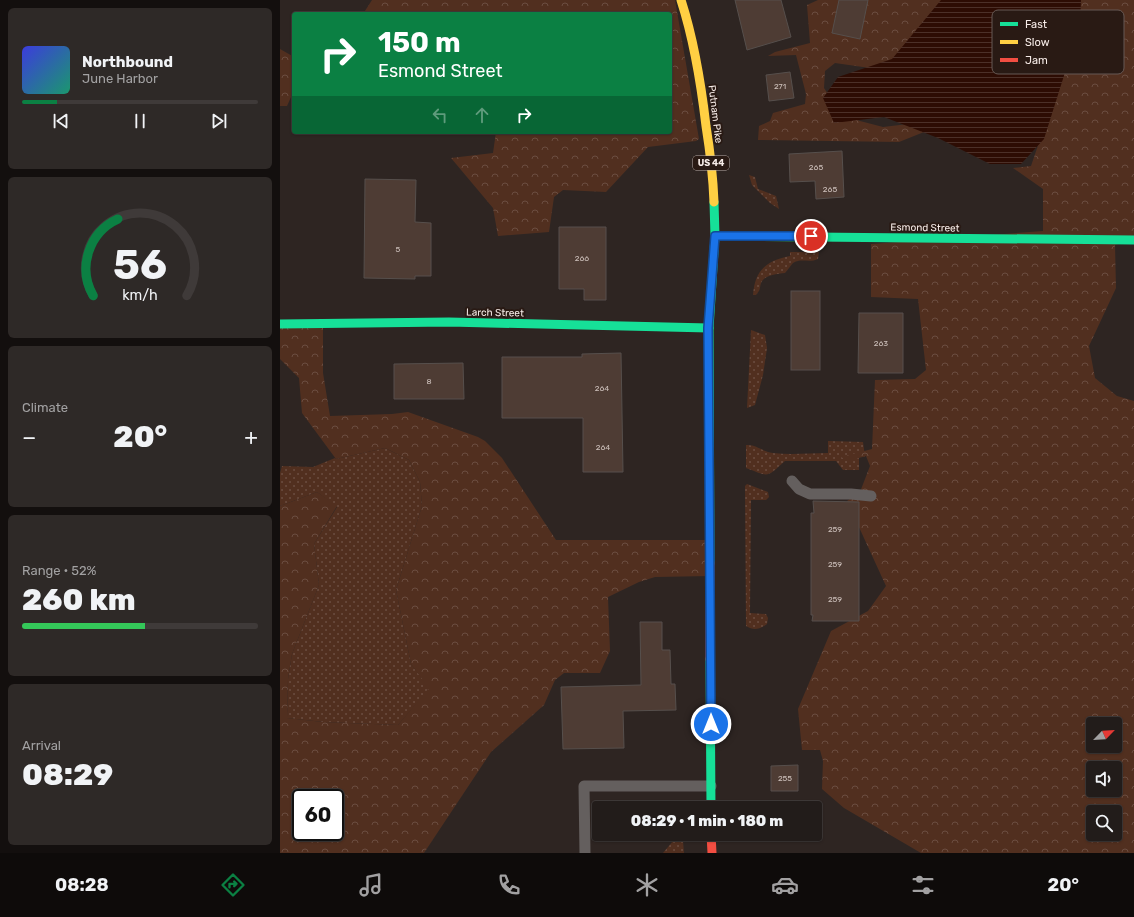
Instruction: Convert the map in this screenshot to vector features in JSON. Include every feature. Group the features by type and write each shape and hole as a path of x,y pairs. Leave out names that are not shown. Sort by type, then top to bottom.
{"main road":[{"name":"Putnam Pike","path":"681,0 687,18 702,90 713,178 715,236 708,328 711,801"},
{"name":"Esmond Street","path":"715,236 1134,240"},
{"name":"Larch Street","path":"280,324 449,322 708,328"},
{"path":"711,841 712,853"}],"lane":[{"path":"792,481 799,489 810,494 851,494 871,496"},
{"path":"585,853 584,786 711,786"}],"green space":[{"path":"372,0 675,0 699,139 696,141 648,147 606,192 563,190 554,197 549,232 498,236 493,208 451,158 493,153 496,134 672,134 672,12 364,12"},
{"path":"818,0 945,0 914,45 877,69 835,63 825,71 824,88 839,111 860,121 883,127 925,122 934,128 899,142 758,140 759,126 770,121 773,113 805,104 806,94 796,55 768,56 775,52 810,43 807,5"},
{"path":"1053,0 1134,0 1134,239 1115,245 1116,288 1089,346 1095,378 1117,396 1134,401 1134,853 921,853 844,808 822,789 823,761 820,750 802,750 798,709 831,631 868,611 886,586 847,501 860,492 870,466 866,456 848,461 841,457 872,449 875,380 915,379 926,370 918,299 871,297 871,244 1043,231 1043,189 1013,168 1031,166 1051,107 1052,74 1124,74 1124,10 1053,10"},
{"path":"280,49 292,56 292,97 287,106 280,106"},
{"path":"749,175 755,177 758,189 776,196 779,209 770,203 752,185"},
{"path":"790,252 819,252 818,259 793,263 785,273 771,275 765,278 761,283 758,293 753,295 756,279 763,268 774,261 790,256"},
{"path":"280,322 323,323 323,373 330,416 408,412 478,437 485,441 502,458 556,540 710,540 710,576 655,577 639,582 608,597 610,651 600,673 564,673 555,680 544,705 491,752 424,853 280,853 280,506 317,492 337,506 314,544 319,585 292,654 288,679 287,718 323,722 398,725 429,688 411,664 396,590 422,506 420,482 409,460 385,448 336,459 302,413 299,378 280,359"},
{"path":"751,330 765,335 767,348 763,375 755,405 747,408"},
{"path":"828,441 863,442 865,457 859,456 859,470 843,470 836,461 785,461 774,471 767,474 746,468 746,445 773,453 828,453"},
{"path":"385,448 409,460 420,482 422,506 396,590 411,664 430,688 398,725 323,722 287,718 288,679 292,654 319,585 314,544 337,507 317,492 280,506 280,473 282,466 313,467 335,458"},
{"path":"747,484 768,492 769,497 766,500 751,500 750,613 766,614 768,618 767,624 757,629 746,626 745,486"},
{"path":"673,841 683,841 684,853 663,853"}],"shaded area":[{"path":"941,0 1081,0 1081,10 992,10 992,74 1065,74 1044,139 1021,164 990,164 938,138 884,117 834,123 823,98 838,77 892,59"}],"building":[{"path":"735,0 781,0 791,37 747,50"},
{"path":"839,0 868,0 860,39 832,33"},
{"path":"790,72 794,98 769,101 766,75"},
{"path":"842,151 844,197 816,199 815,181 790,182 789,154"},
{"path":"365,179 416,180 415,222 431,223 431,276 415,276 415,279 364,278"},
{"path":"559,227 606,227 606,300 584,300 584,289 559,289"},
{"path":"791,291 820,291 820,370 791,370"},
{"path":"859,313 903,313 903,373 858,373"},
{"path":"621,353 623,472 583,472 583,418 502,418 502,357 582,357 582,354"},
{"path":"463,363 464,399 394,399 394,364"},
{"path":"813,501 859,502 859,621 812,621 811,513 814,513"},
{"path":"640,622 662,622 662,650 670,650 671,684 675,684 676,710 623,711 624,748 563,749 561,687 641,685"},
{"path":"798,765 798,791 771,791 771,766"}],"traffic: fast":[{"path":"710,563 709,328 715,236 714,202"},
{"path":"715,236 1134,240"},
{"path":"280,324 449,322 709,328"},
{"path":"710,659 711,801"}],"traffic: slow":[{"path":"681,0 690,31 699,78 710,154 714,202"}],"traffic: jam":[{"path":"710,563 710,659"},
{"path":"711,841 712,853"}],"route":[{"path":"711,724 708,328 715,236 811,236"}]}
